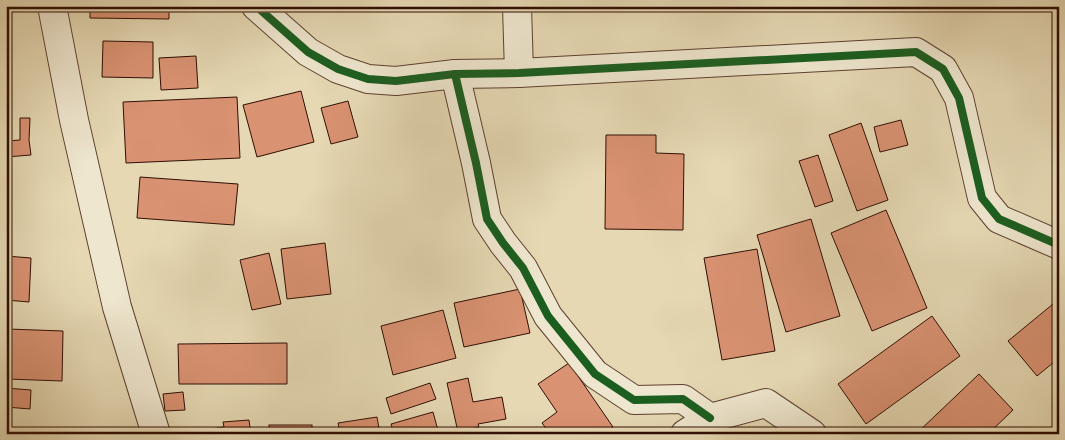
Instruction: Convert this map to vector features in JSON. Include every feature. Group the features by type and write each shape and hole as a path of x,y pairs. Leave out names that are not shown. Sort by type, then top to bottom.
{"street":[{"path":"52,6 74,120 117,307 156,434"},
{"path":"256,6 308,52 338,69 368,79 396,81 455,74 519,73 916,52 944,70 960,98 982,198 999,219 1059,245"},
{"path":"517,6 519,73"},
{"path":"455,74 487,218 503,243 523,268 548,316 595,374 634,400 683,399 710,418"},
{"path":"685,434 710,418 766,403 812,434"}],"building":[{"path":"90,6 169,6 169,19 90,18"},
{"path":"103,41 153,42 153,78 102,77"},
{"path":"196,56 198,88 161,90 159,58"},
{"path":"301,91 314,142 257,157 243,105"},
{"path":"237,97 240,158 126,163 123,102"},
{"path":"348,101 358,137 331,144 321,108"},
{"path":"20,118 30,118 29,140 31,155 6,157 6,141 20,140"},
{"path":"901,120 908,145 880,152 874,127"},
{"path":"861,123 888,200 857,211 829,135"},
{"path":"606,135 656,135 656,153 684,154 683,230 605,229"},
{"path":"818,155 833,201 815,207 799,161"},
{"path":"140,177 238,184 234,225 137,218"},
{"path":"886,210 927,308 872,331 831,233"},
{"path":"811,219 840,316 786,332 757,235"},
{"path":"325,243 331,294 287,299 281,249"},
{"path":"757,249 775,351 722,360 704,258"},
{"path":"269,253 281,304 252,310 240,260"},
{"path":"6,256 31,258 29,302 6,300"},
{"path":"520,289 530,333 464,347 454,303"},
{"path":"1053,304 1059,310 1059,358 1037,376 1008,341"},
{"path":"443,310 456,358 393,375 381,326"},
{"path":"932,316 960,356 866,424 838,384"},
{"path":"8,329 63,331 62,381 7,379"},
{"path":"287,343 287,384 179,384 178,344"},
{"path":"569,363 613,427 603,434 550,434 542,423 557,412 538,384"},
{"path":"979,374 1013,410 988,434 916,434"},
{"path":"468,378 473,402 502,397 506,419 478,424 479,427 458,432 447,383"},
{"path":"430,383 436,399 391,414 386,398"},
{"path":"6,388 31,390 30,409 6,407"},
{"path":"183,392 185,410 165,411 163,394"},
{"path":"433,412 439,434 394,434 391,424"},
{"path":"377,417 380,434 340,434 338,423"},
{"path":"249,420 251,434 189,434 188,432 224,427 223,422"},
{"path":"269,425 312,425 312,434 269,434"}],"cycle path":[{"path":"256,6 308,52 338,69 368,79 396,81 455,74 519,73 916,52 943,69 959,98 982,198 999,219 1059,245"},
{"path":"455,74 487,219 523,268 548,316 595,374 634,400 683,399 710,418"}]}
